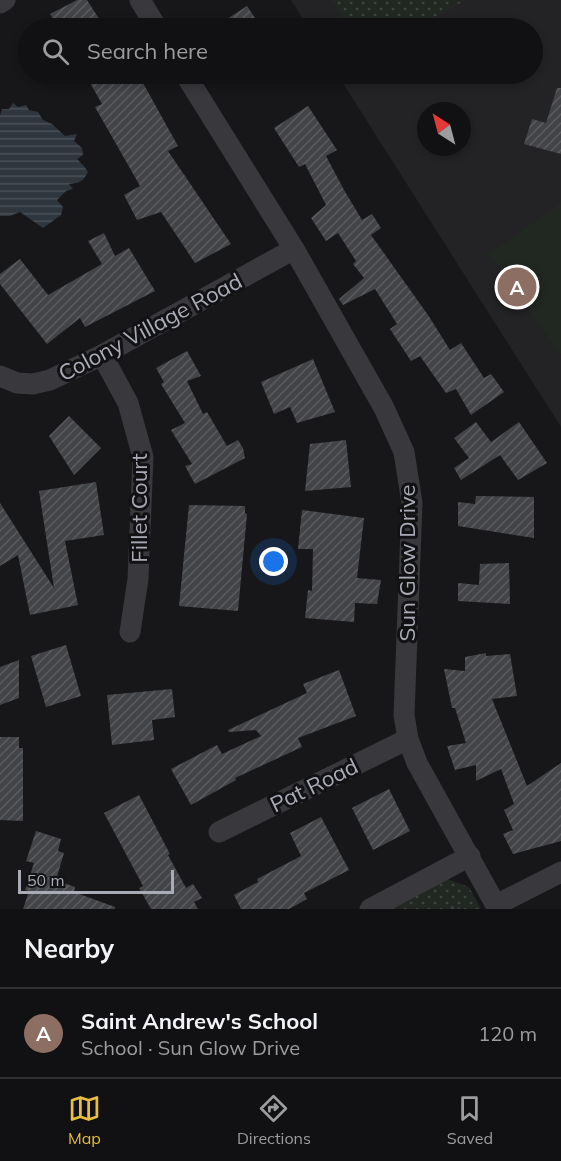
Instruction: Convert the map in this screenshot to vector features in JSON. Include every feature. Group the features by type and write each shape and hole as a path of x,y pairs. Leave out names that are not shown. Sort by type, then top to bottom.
{"street":[{"path":"0,3 5,0"},
{"path":"140,0 151,18"},
{"name":"Sun Glow Drive","path":"191,84 294,249 384,408 404,452 412,503 404,715 408,739 417,763 497,907"},
{"name":"Colony Village Road","path":"0,376 17,383 33,384 50,380 102,355 294,249"},
{"name":"Fillet Court","path":"102,355 128,404 143,457 138,579 130,632"},
{"name":"Pat Road","path":"219,832 408,739"},
{"path":"370,909 470,856"},
{"path":"497,907 561,872"}],"path":[{"path":"451,909 454,907 459,909"}],"shaded area":[{"path":"291,0 561,0 561,427 343,84 543,84 543,18 303,18"},
{"path":"332,0 465,0 436,18 344,18"},
{"path":"13,103 18,107 26,105 29,110 38,112 43,120 52,124 65,136 77,134 74,141 82,148 83,155 77,159 88,172 80,181 69,184 73,189 66,191 57,200 63,207 61,215 43,228 20,212 10,216 0,216 0,115 2,109 9,109"},
{"path":"561,203 561,355 489,254"},
{"path":"445,878 469,887 481,909 387,909"}],"building":[{"path":"77,0 87,0 99,18 52,18 50,14"},
{"path":"247,6 255,18 228,18"},
{"path":"91,84 144,84 178,146 168,151 231,244 195,263 161,212 137,220 124,195 140,186 95,107 102,104"},
{"path":"557,88 561,88 561,154 524,144 532,119 546,123"},
{"path":"308,106 337,150 326,156 344,190 362,220 372,214 381,228 371,235 450,350 461,343 484,378 491,374 504,392 471,415 456,389 446,393 420,356 411,361 390,329 397,324 375,289 343,305 339,299 364,278 353,264 356,261 338,233 326,241 311,218 326,205 305,164 299,167 274,128"},
{"path":"104,233 115,256 129,248 155,291 85,327 80,318 47,344 0,284 0,274 20,259 48,295 102,264 88,241"},
{"path":"187,351 201,376 187,381 203,414 207,412 227,446 238,440 245,458 195,484 185,466 192,464 171,430 185,423 161,384 164,382 156,368"},
{"path":"313,359 335,412 297,423 290,407 274,414 261,382"},
{"path":"69,416 101,448 74,475 49,436"},
{"path":"476,422 491,442 519,422 547,463 518,480 500,455 461,480 454,468 469,458 454,438"},
{"path":"346,440 351,487 305,491 310,444"},
{"path":"96,482 104,535 65,541 78,605 30,615 18,555 0,566 0,503 54,588 39,491"},
{"path":"476,496 534,497 534,538 458,526 458,502 475,504"},
{"path":"189,505 245,506 247,514 238,611 179,606"},
{"path":"302,510 364,518 357,578 381,580 377,604 355,603 354,622 305,618 308,590 312,591 313,549 298,549"},
{"path":"509,563 510,604 458,601 458,583 479,585 480,564"},
{"path":"66,645 81,696 46,707 31,656"},
{"path":"486,653 486,656 510,654 517,696 492,699 527,786 561,763 561,841 513,854 503,834 513,830 504,810 514,804 501,769 476,781 476,765 455,770 447,746 466,743 455,708 452,708 444,669 465,671 465,657"},
{"path":"19,660 19,698 0,705 0,667"},
{"path":"339,670 356,716 298,738 302,747 235,778 236,780 191,805 171,769 217,745 222,754 261,736 256,730 229,732 228,730 307,693 303,684"},
{"path":"172,689 175,717 152,720 154,740 112,745 107,695"},
{"path":"0,737 19,737 19,748 23,748 23,821 0,820"},
{"path":"389,789 410,831 373,850 352,808"},
{"path":"139,795 186,888 193,884 202,898 194,902 198,909 151,909 139,888 143,886 104,813"},
{"path":"321,817 349,870 304,893 307,899 289,909 241,909 234,895 258,882 257,879 301,856 290,833"},
{"path":"36,831 61,839 58,851 64,853 56,880 75,887 74,892 115,907 115,909 23,909 29,891 25,890 34,863 26,861"}],"place":[{"name":"Saint Andrew's School","path":"517,287"}]}
